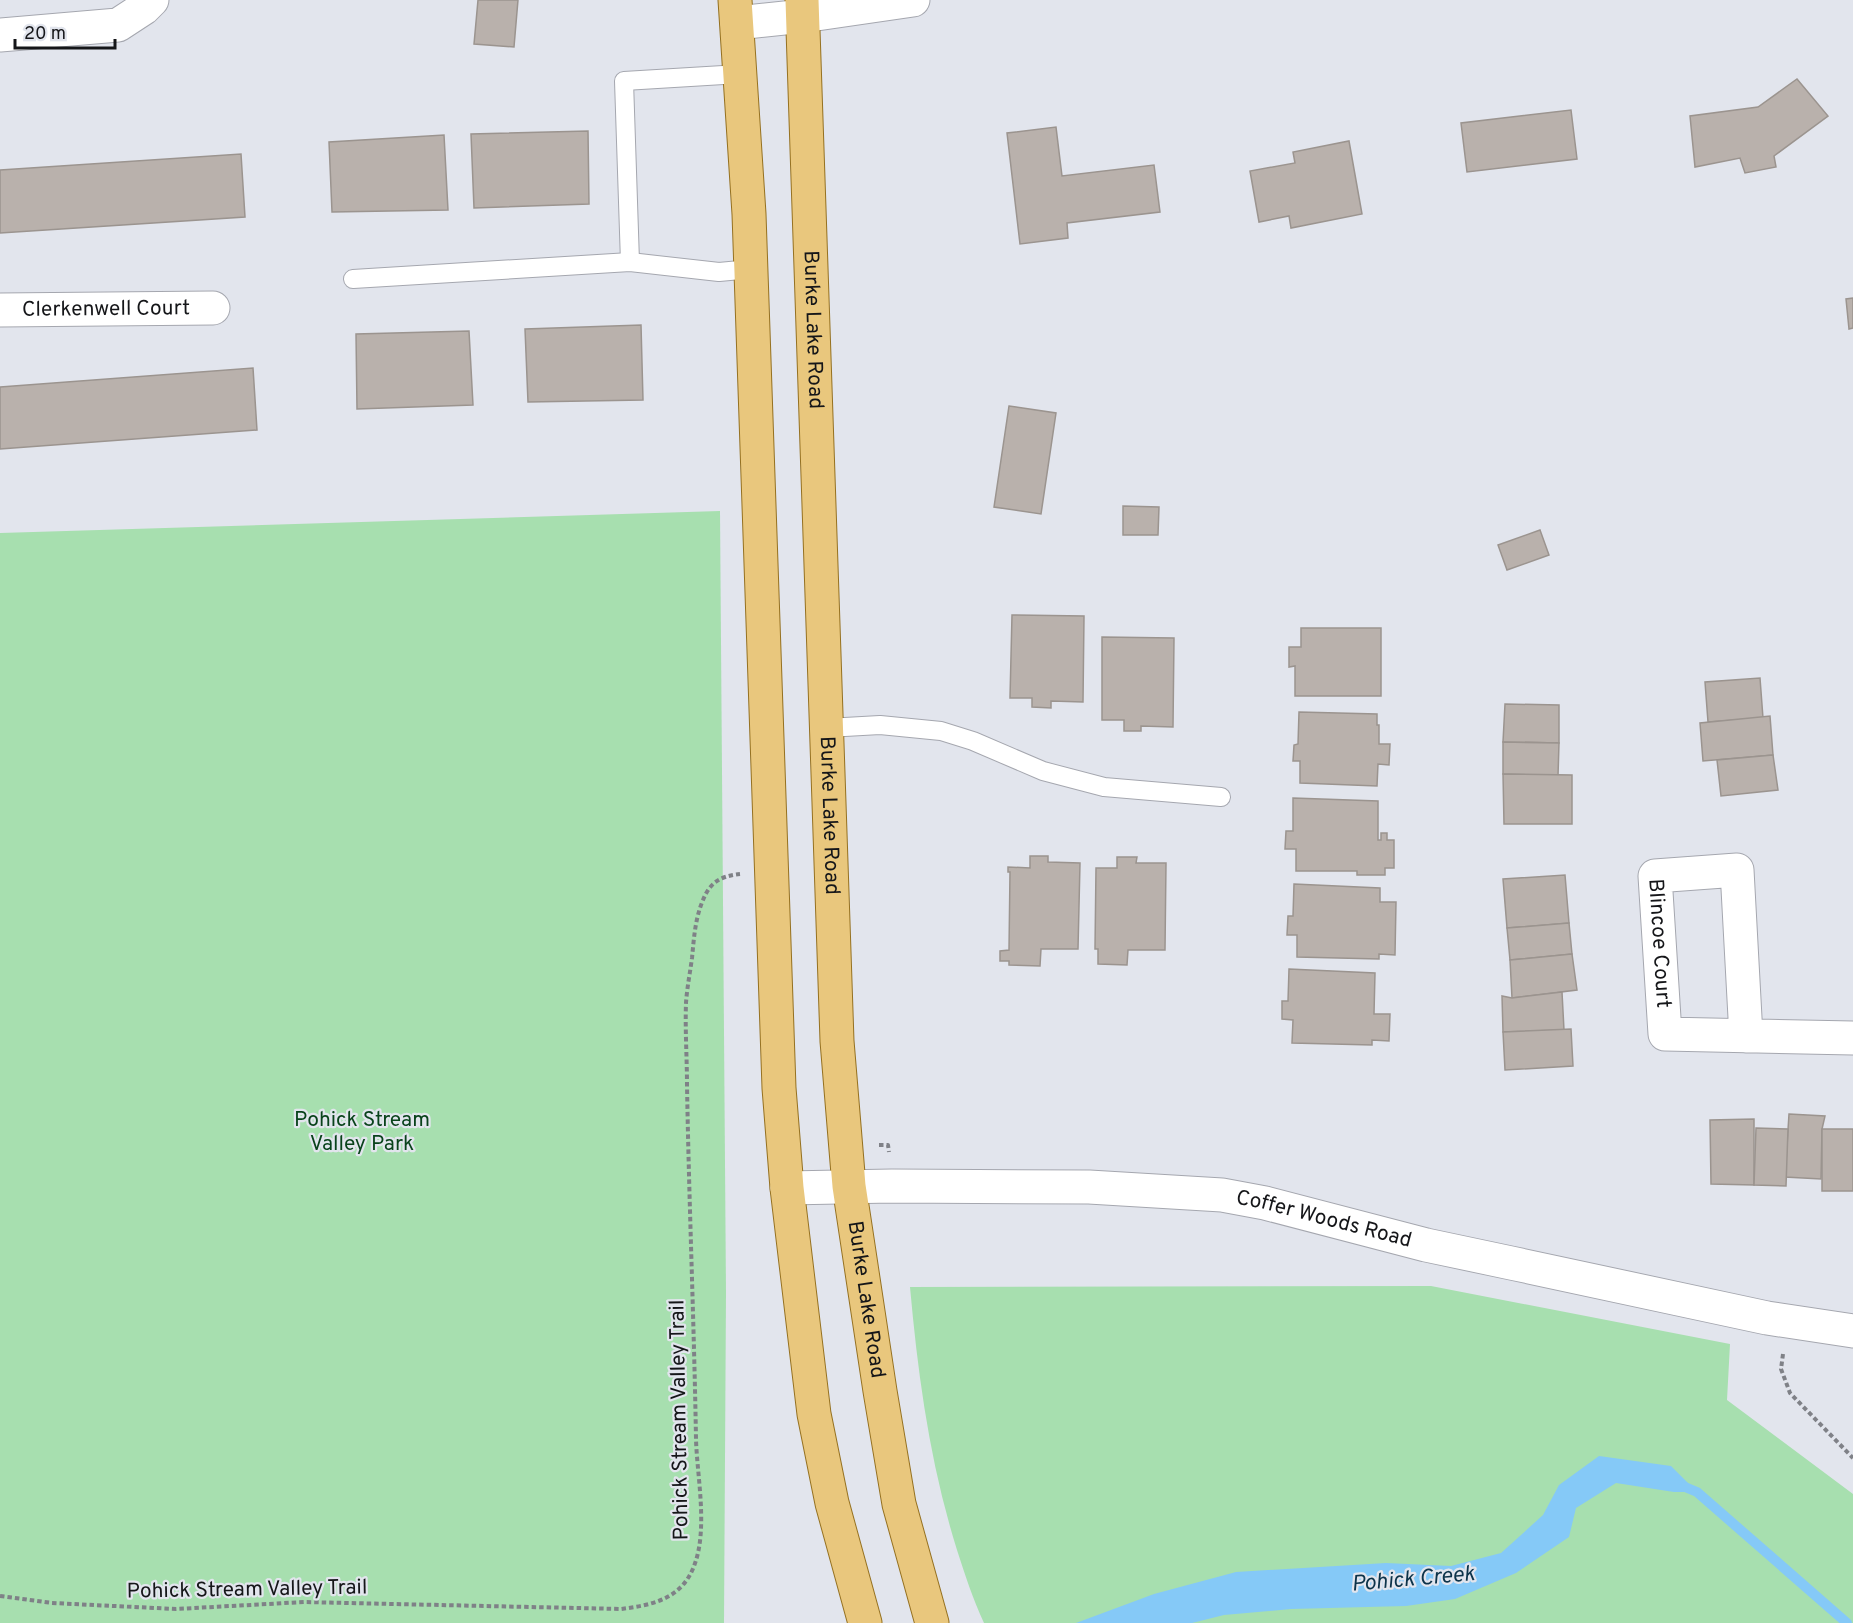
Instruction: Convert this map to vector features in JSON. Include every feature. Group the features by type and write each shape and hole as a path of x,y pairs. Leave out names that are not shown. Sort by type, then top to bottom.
{"main road":[{"name":"Burke Lake Road","path":"802,8 837,1041 849,1186 899,1504 932,1623"},
{"path":"736,12 751,269 777,1037 787,1188 814,1414 832,1503 865,1623"}],"street":[{"path":"0,35 118,25 152,0"},
{"path":"736,12 913,0"},
{"name":"Clerkenwell Court","path":"0,310 213,308"},
{"name":"Blincoe Court","path":"1746,1036 1737,870 1655,876 1665,1034 1746,1036 1853,1038"},
{"name":"Coffer Woods Road","path":"787,1188 1089,1187 1222,1196 1265,1203 1426,1245 1788,1321 1853,1331"}],"lane":[{"path":"630,262 624,81 740,74"},
{"path":"353,279 630,262 719,272 751,269"},
{"path":"827,728 880,725 941,731 973,741 1043,771 1104,787 1221,797"}],"path":[{"name":"Pohick Stream Valley Trail","path":"0,1596 52,1603 176,1609 304,1602 621,1609 649,1606 676,1592 686,1581 692,1569 697,1557 700,1536 687,1136 686,1002 696,922 703,900 712,883 725,875 741,874"},
{"path":"1788,1321 1781,1369 1790,1393 1853,1458"}],"green space":[{"name":"Pohick Stream Valley Park","path":"720,511 726,1293 724,1623 0,1623 0,533"},
{"path":"1431,1286 1730,1344 1727,1400 1853,1494 1853,1623 984,1623 960,1559 939,1485 921,1387 910,1287"}],"water":[{"path":"1599,1456 1671,1466 1697,1492 1674,1492 1616,1483 1576,1508 1569,1537 1516,1573 1455,1599 1406,1606 1291,1609 1224,1615 1192,1623 1076,1623 1154,1594 1236,1572 1386,1563 1451,1566 1501,1553 1543,1515 1559,1485"}],"building":[{"path":"478,0 518,0 514,47 474,44"},
{"path":"1797,79 1828,116 1774,156 1776,167 1745,173 1740,158 1695,167 1690,116 1758,107"},
{"path":"1571,110 1577,159 1467,172 1461,123"},
{"path":"1056,127 1062,176 1154,165 1160,212 1067,223 1068,238 1020,244 1007,133"},
{"path":"588,131 589,204 474,208 471,134"},
{"path":"444,135 448,210 332,212 329,142"},
{"path":"1349,141 1362,214 1291,228 1289,216 1259,222 1250,171 1295,163 1293,152"},
{"path":"241,154 245,217 0,233 0,170"},
{"path":"1853,298 1853,328 1849,329 1846,299"},
{"path":"641,325 643,400 528,402 525,329"},
{"path":"469,331 473,405 357,409 356,334"},
{"path":"253,368 257,430 0,449 0,387"},
{"path":"1009,406 1056,413 1041,514 994,507"},
{"path":"1123,506 1159,507 1158,535 1123,535"},
{"path":"1540,530 1549,555 1507,570 1498,545"},
{"path":"1012,615 1084,616 1083,702 1051,701 1051,708 1032,707 1032,698 1010,698"},
{"path":"1301,628 1381,628 1381,696 1295,696 1295,666 1289,667 1289,647 1301,647"},
{"path":"1102,637 1174,638 1173,727 1141,726 1141,731 1124,731 1124,720 1102,720"},
{"path":"1760,678 1763,718 1708,722 1705,682"},
{"path":"1505,704 1559,705 1559,743 1503,742"},
{"path":"1299,712 1377,714 1379,744 1390,744 1389,765 1378,764 1377,786 1300,783 1300,761 1293,761 1294,745 1298,744"},
{"path":"1770,716 1773,755 1703,761 1700,723"},
{"path":"1503,742 1559,743 1558,776 1503,774"},
{"path":"1773,755 1778,790 1721,796 1717,760"},
{"path":"1503,774 1572,775 1572,824 1504,824"},
{"path":"1293,798 1378,801 1378,840 1381,840 1381,833 1387,833 1387,840 1394,840 1394,868 1385,868 1385,875 1357,875 1357,871 1296,871 1296,849 1285,849 1286,831 1293,831"},
{"path":"1030,856 1048,856 1048,862 1080,863 1078,949 1041,949 1040,966 1009,965 1009,961 1000,961 1000,951 1009,950 1010,872 1008,872 1008,867 1030,868"},
{"path":"1117,857 1137,857 1136,863 1166,863 1165,950 1128,950 1127,965 1098,964 1098,949 1095,949 1096,868 1117,868"},
{"path":"1565,875 1569,923 1507,928 1503,879"},
{"path":"1294,884 1380,888 1380,902 1396,902 1395,955 1379,954 1379,959 1297,957 1297,935 1287,935 1288,916 1293,916"},
{"path":"1569,923 1572,954 1510,960 1507,928"},
{"path":"1572,954 1577,990 1512,998 1510,960"},
{"path":"1289,969 1375,973 1374,1014 1390,1014 1389,1041 1372,1040 1372,1045 1292,1043 1293,1020 1282,1019 1282,1001 1288,1001"},
{"path":"1562,992 1564,1030 1503,1032 1502,996 1512,998"},
{"path":"1571,1029 1573,1066 1505,1070 1503,1032"},
{"path":"1789,1114 1825,1116 1822,1129 1821,1179 1785,1177"},
{"path":"1754,1119 1754,1185 1711,1184 1710,1120"},
{"path":"1756,1128 1788,1129 1786,1186 1754,1185"},
{"path":"1822,1129 1853,1129 1853,1191 1822,1191"}],"waterway":[{"name":"Pohick Creek","path":"1685,1487 1697,1492 1847,1623"}]}
